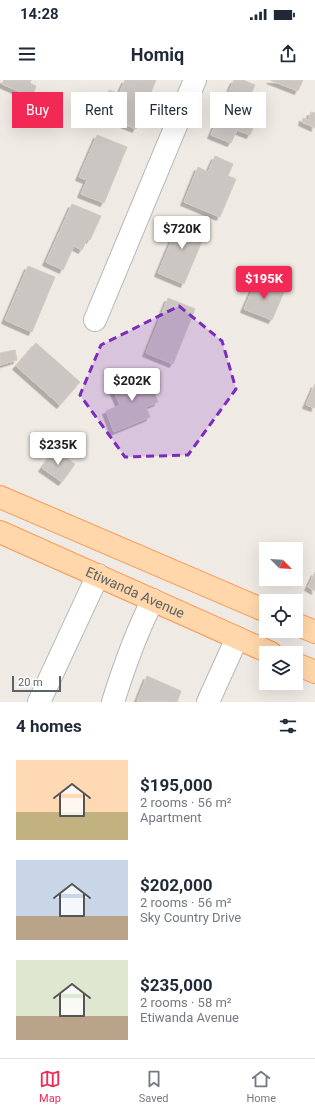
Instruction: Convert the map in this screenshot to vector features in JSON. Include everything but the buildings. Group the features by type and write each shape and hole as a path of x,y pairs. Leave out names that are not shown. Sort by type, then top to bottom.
{"main road":[{"path":"0,497 259,608"},
{"name":"Etiwanda Avenue","path":"0,532 259,648"},
{"path":"303,627 315,632"},
{"path":"303,667 315,672"}],"street":[{"path":"95,320 195,80"},
{"path":"39,702 98,575"},
{"path":"113,702 141,622 153,600"},
{"path":"208,702 237,638"}],"highlighted area":[{"path":"179,306 222,341 236,389 188,455 125,457 80,395 101,345"}]}
